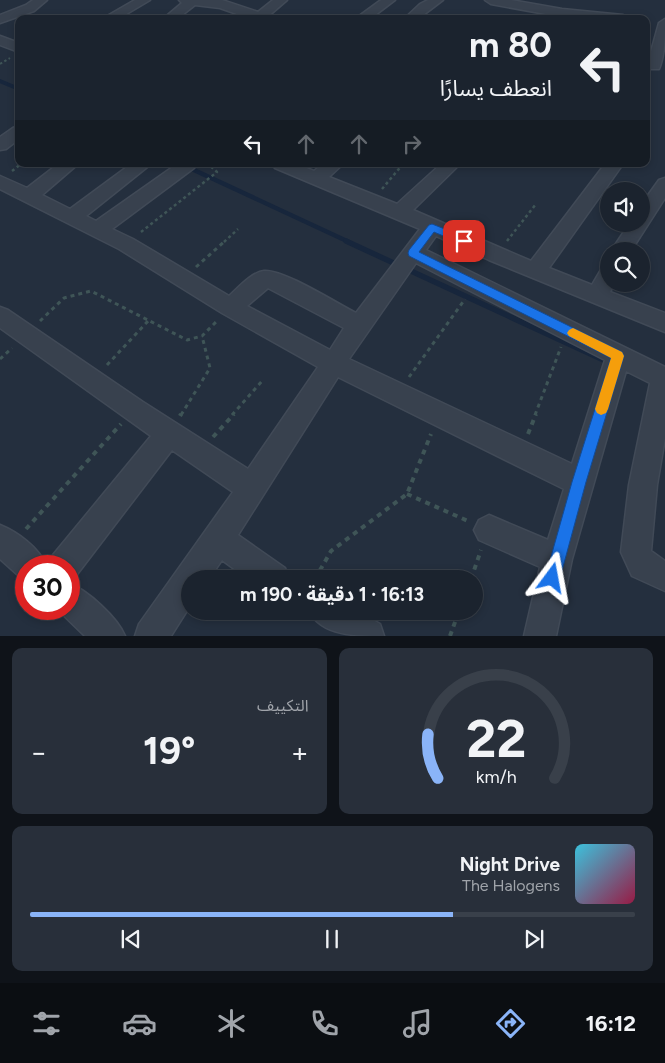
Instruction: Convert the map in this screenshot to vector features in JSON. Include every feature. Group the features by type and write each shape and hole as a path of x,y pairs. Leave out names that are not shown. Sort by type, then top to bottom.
{"street":[{"path":"0,19 30,8 41,0"},
{"path":"116,15 144,0"},
{"path":"173,15 189,0 222,4 250,15"},
{"path":"262,15 281,0"},
{"path":"367,15 388,0"},
{"path":"415,15 437,0"},
{"path":"491,0 582,15"},
{"path":"562,13 573,0"},
{"path":"654,66 662,22"},
{"path":"0,40 15,46"},
{"path":"1,144 15,134"},
{"path":"1,144 15,150"},
{"path":"72,217 138,167"},
{"path":"98,229 184,167"},
{"path":"289,167 400,212 496,255 665,323"},
{"path":"315,179 330,167"},
{"path":"400,212 448,167"},
{"path":"535,271 612,167"},
{"path":"28,196 64,168"},
{"path":"0,182 126,244 230,307 333,364 397,393 579,482"},
{"path":"650,206 665,184"},
{"path":"196,570 359,325 432,227"},
{"path":"413,253 664,379 643,485 636,552 638,560 642,565 665,576"},
{"path":"230,307 260,282 268,279 276,281 359,325"},
{"path":"597,295 600,290"},
{"path":"0,316 134,410 252,488"},
{"path":"540,636 557,559 618,356"},
{"path":"73,555 170,433"},
{"path":"488,530 557,559"},
{"path":"218,539 261,570"},
{"path":"4,544 18,555"},
{"path":"151,636 181,592"},
{"path":"80,609 109,636"},
{"path":"340,620 368,636"}],"path":[{"path":"126,244 217,172 211,167"},
{"path":"372,201 400,167"},
{"path":"496,255 536,204"},
{"path":"184,278 238,229"},
{"path":"397,393 475,284"},
{"path":"27,334 64,298 91,291 187,340 202,336 210,368 170,433"},
{"path":"93,380 149,320"},
{"path":"521,454 567,330"},
{"path":"199,452 263,380"},
{"path":"4,544 134,410"},
{"path":"320,570 331,551 407,494 439,414"},
{"path":"407,494 488,530 474,570"},
{"path":"450,636 456,620"}],"waterway":[{"path":"0,81 15,87"},
{"path":"187,167 349,242"},
{"path":"346,241 610,363"}],"slow traffic":[{"path":"573,333 618,356 601,409"}],"route":[{"path":"464,241 432,227 413,253 618,356 552,578"}]}
